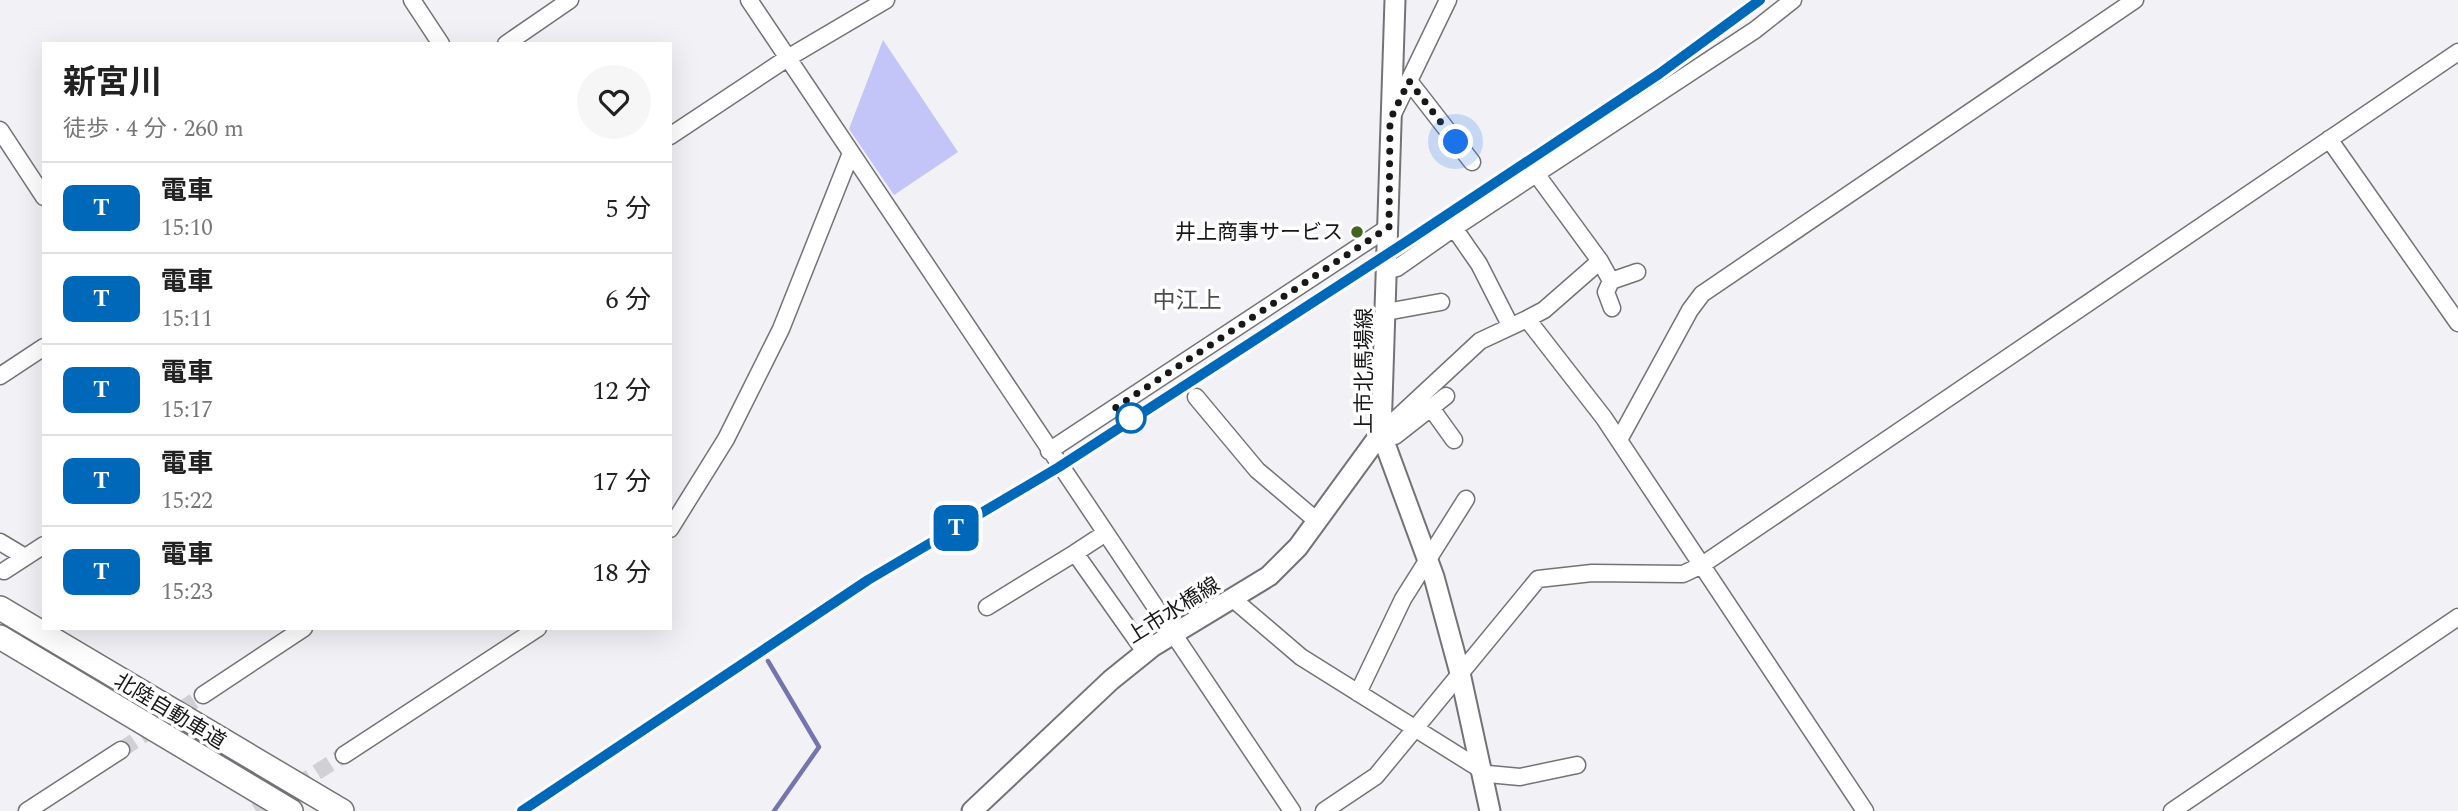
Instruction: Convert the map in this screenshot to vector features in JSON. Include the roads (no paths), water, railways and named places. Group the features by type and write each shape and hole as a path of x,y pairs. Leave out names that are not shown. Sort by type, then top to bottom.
{"highway":[{"name":"北陸自動車道","path":"0,608 342,811"},
{"name":"北陸自動車道","path":"0,637 291,811"}],"main road":[{"name":"上市北馬場線","path":"1395,0 1381,433 1428,558 1460,673 1490,811"},
{"name":"上市水橋線","path":"972,811 1111,680 1145,652 1269,576 1298,547 1381,433"}],"street":[{"path":"412,0 440,42"},
{"path":"508,42 553,4 570,0"},
{"path":"749,0 1104,534 1292,811"},
{"path":"672,135 786,59 886,0"},
{"path":"1390,120 1448,0"},
{"path":"1388,270 1397,268 1755,30 1793,0"},
{"path":"1619,440 1690,310 1702,294 2135,0"},
{"path":"1324,811 1376,776 1538,579 1592,573 1683,574 1702,565 2458,52"},
{"path":"1409,81 1472,162"},
{"path":"0,130 42,194"},
{"path":"2329,139 2458,323"},
{"path":"672,526 726,439 781,329 851,153"},
{"path":"1537,175 1600,261 1611,281"},
{"path":"1049,451 1389,227"},
{"path":"1454,228 1479,264 1510,325"},
{"path":"1381,433 1480,341 1544,310 1600,261"},
{"path":"1612,308 1606,292 1611,281 1637,272"},
{"path":"1386,312 1441,302"},
{"path":"1527,319 1571,373 1619,440 1865,811"},
{"path":"0,376 42,348"},
{"path":"1381,433 1395,436 1446,396"},
{"path":"1196,397 1257,470 1317,521"},
{"path":"1431,408 1454,440"},
{"path":"1358,693 1403,599 1466,499"},
{"path":"987,607 1104,534"},
{"path":"0,542 24,557"},
{"path":"4,571 42,546"},
{"path":"1074,553 1145,652"},
{"path":"1233,599 1301,657 1488,774 1520,778 1577,765"},
{"path":"2172,811 2458,617"},
{"path":"203,695 301,630"},
{"path":"344,755 535,630"},
{"path":"27,811 121,750"}],"waterway":[{"path":"768,661 819,747 774,811"}],"tunnel":[{"path":"121,750 203,695"},
{"path":"256,811 344,755"}],"railway":[{"path":"522,811 868,580 1059,467 1388,253 1659,74 1760,0"}],"train":[{"name":"T","path":"522,811 868,580 1059,467 1409,240 1659,74 1760,0"}],"place":[{"name":"井上商事サービス","path":"1357,232"}],"district":[{"name":"中江上","path":"1187,300"}]}
